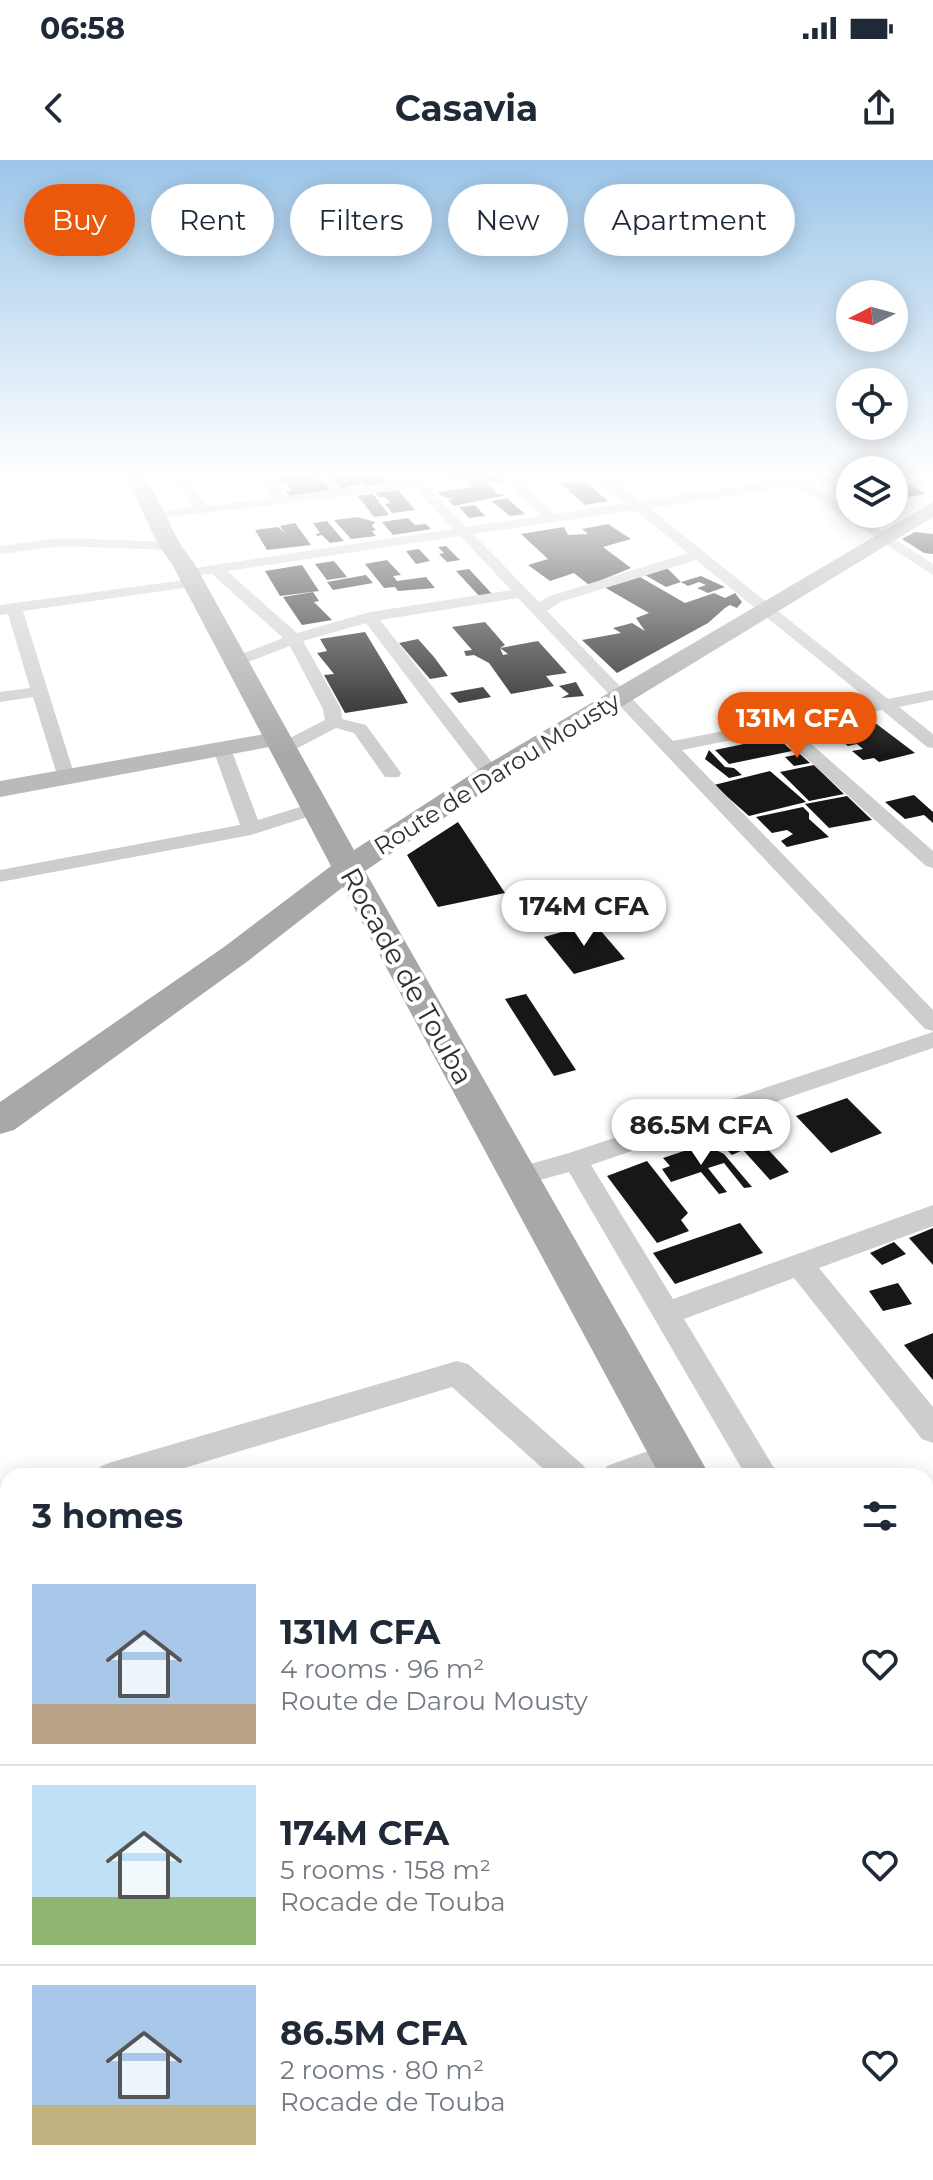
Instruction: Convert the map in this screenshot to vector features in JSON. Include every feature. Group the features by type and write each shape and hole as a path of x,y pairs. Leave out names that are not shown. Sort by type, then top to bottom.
{"main road":[{"name":"Rocade de Touba","path":"190,567 279,744 681,1466"},
{"name":"Route de Darou Mousty","path":"0,1121 236,954 348,868 491,774 836,567"}],"street":[{"path":"66,777 41,691 7,609 153,567"},
{"path":"197,567 294,639 332,709 334,722"},
{"path":"497,567 933,1024"},
{"path":"538,610 555,599 657,567"},
{"path":"716,567 933,743"},
{"path":"237,661 294,639 370,617 522,593"},
{"path":"370,617 491,774"},
{"path":"0,697 41,691"},
{"path":"669,747 933,695"},
{"path":"0,789 222,749 279,744 334,722 360,729 392,773"},
{"path":"780,726 933,862"},
{"path":"222,749 251,829"},
{"path":"0,876 251,829 316,808"},
{"path":"518,1177 575,1161 933,1040"},
{"path":"575,1161 758,1468"},
{"path":"665,1314 933,1215"},
{"path":"800,1265 933,1430"},
{"path":"144,1468 457,1373 564,1468"}],"building":[{"path":"303,567 319,591 280,596 265,571"},
{"path":"317,567 339,567 347,577 327,580"},
{"path":"368,567 394,567 401,575 393,576 397,581 426,577 435,588 398,591 395,587 384,588"},
{"path":"531,567 631,568 589,585 574,573 550,581"},
{"path":"666,567 681,582 666,587 645,575"},
{"path":"469,569 494,596 481,598 456,571"},
{"path":"366,575 373,583 333,590 327,582"},
{"path":"701,576 725,587 708,593 697,588 706,585 699,582 688,586 681,582"},
{"path":"640,577 685,603 714,593 725,598 735,593 742,602 737,608 730,605 708,623 617,673 582,640 621,633 613,628 632,623 645,631 636,618 649,613 604,587"},
{"path":"313,592 319,601 314,602 332,620 302,625 283,597"},
{"path":"485,622 505,645 500,648 538,641 567,673 546,676 554,686 511,694 489,663 474,655 466,656 464,651 472,650 452,627"},
{"path":"365,632 408,703 345,713 324,675 334,674 317,653 327,651 320,639"},
{"path":"418,639 448,676 430,679 399,643"},
{"path":"576,682 584,696 561,698 569,694 559,686"},
{"path":"483,687 491,697 459,703 450,693"},
{"path":"870,719 915,753 879,762 874,758 863,760 852,751 863,749 857,744 848,746 834,735 847,728 854,733 858,731 849,724"},
{"path":"777,737 792,751 729,764 715,750"},
{"path":"709,750 725,767 734,768 742,775 729,778 705,759"},
{"path":"800,754 810,763 794,766 785,757"},
{"path":"814,765 844,794 809,801 780,772"},
{"path":"770,771 806,802 749,816 714,785"},
{"path":"914,795 933,812 933,823 924,815 905,819 885,802"},
{"path":"847,796 872,820 829,828 805,804"},
{"path":"803,807 809,813 809,819 829,837 787,847 781,841 793,834 787,830 772,833 756,817"},
{"path":"458,822 505,893 438,907 407,855"},
{"path":"594,923 625,959 574,974 544,937"},
{"path":"526,994 576,1070 554,1076 505,999"},
{"path":"847,1098 882,1133 831,1153 796,1116"},
{"path":"747,1127 789,1172 770,1180 743,1150 732,1155 723,1146"},
{"path":"716,1150 724,1154 752,1187 744,1188 724,1163 708,1168 727,1192 719,1194 701,1172 671,1182 662,1169 670,1166 663,1158 684,1151"},
{"path":"647,1161 688,1213 681,1220 689,1231 657,1243 607,1176"},
{"path":"740,1223 763,1253 675,1284 653,1253"},
{"path":"933,1228 933,1265 909,1238"},
{"path":"894,1242 906,1254 882,1265 870,1253"},
{"path":"898,1283 912,1304 883,1311 869,1291"},
{"path":"933,1333 933,1380 904,1345"}]}
